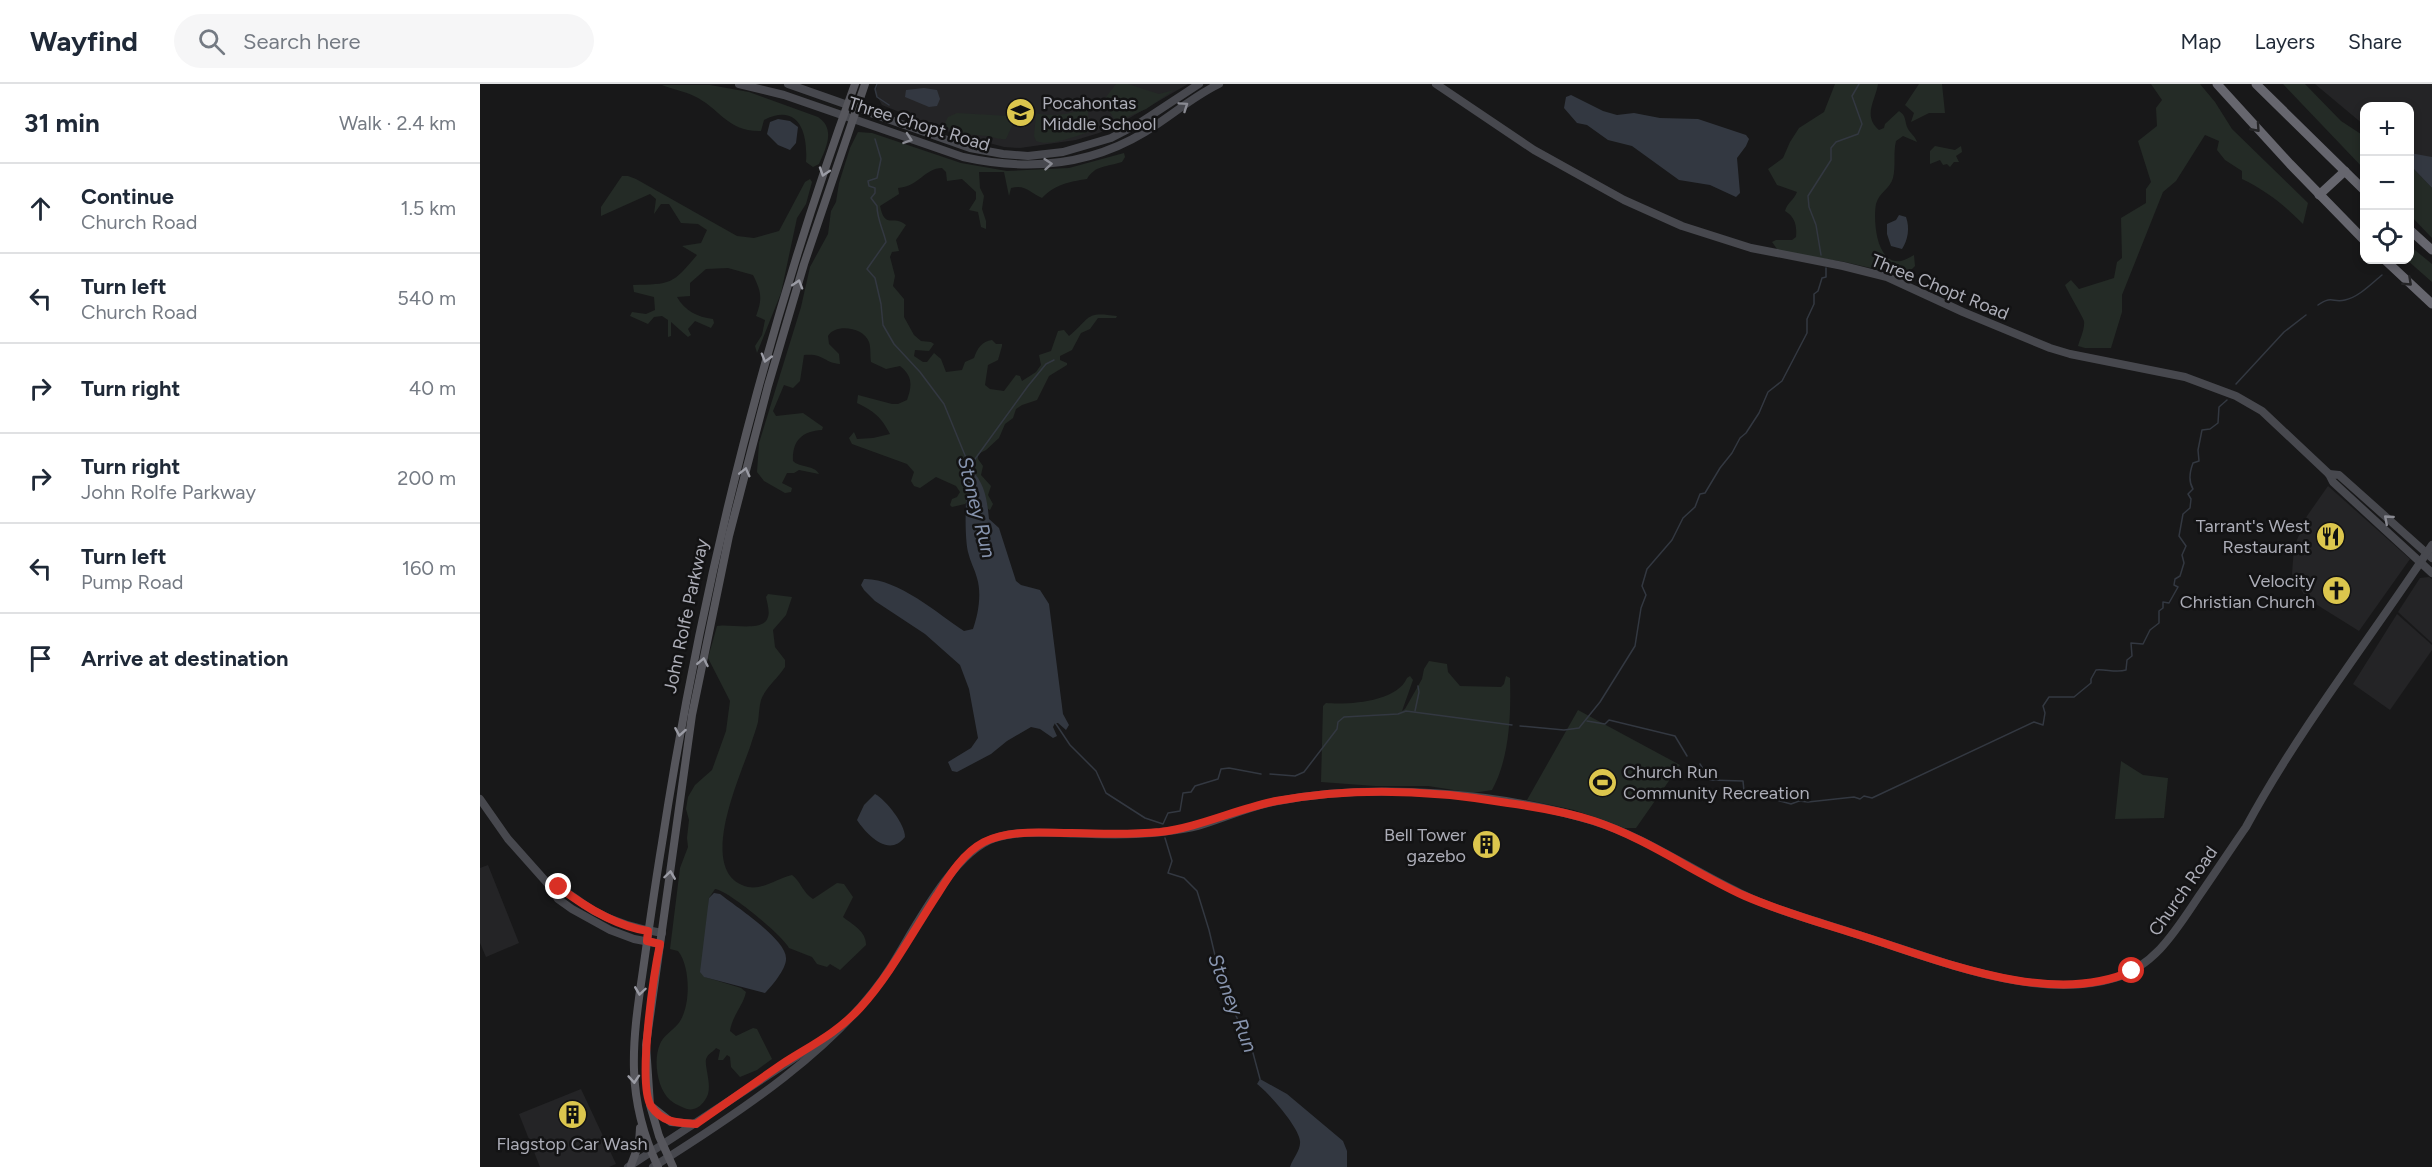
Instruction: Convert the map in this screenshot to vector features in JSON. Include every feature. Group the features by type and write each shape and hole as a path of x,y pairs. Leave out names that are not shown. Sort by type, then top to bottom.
{"highway":[{"path":"2217,84 2360,236"},
{"path":"2256,84 2360,186"},
{"path":"2319,195 2345,171"},
{"path":"2414,234 2432,250"},
{"path":"2389,264 2432,304"}],"main road":[{"name":"Three Chopt Road","path":"739,84 784,95 941,150 977,160 1006,164 1053,164 1091,157 1127,142 1219,84"},
{"name":"Three Chopt Road","path":"788,84 970,148 1003,154 1036,155 1078,149 1111,138 1138,124 1199,84"},
{"name":"John Rolfe Parkway","path":"656,1166 639,1116 633,1049 648,931 681,721 726,509 781,307 855,84"},
{"name":"John Rolfe Parkway","path":"673,1167 663,1146 650,1105 646,1074 646,1045 692,715 727,546 785,326 865,84"},
{"name":"Three Chopt Road","path":"1436,84 1534,150 1624,200 1682,226 1752,248 1887,277 2050,348 2186,377 2236,396 2262,411 2330,474 2333,482 2432,573"},
{"name":"Three Chopt Road","path":"2330,474 2339,475 2429,556"},
{"name":"Church Road","path":"656,1166 802,1064 860,1008 877,987 962,860 985,842 1022,833 1134,835 1194,827 1237,811 1278,801 1364,792 1452,795 1504,802 1574,815 1636,838 1770,907 1979,972 2018,980 2058,984 2110,980 2132,971 2167,943 2246,827 2255,808 2298,742 2421,562 2429,556 2432,545"},
{"path":"480,799 508,839 558,898 586,918 610,930 660,944"},
{"path":"549,885 559,887 579,902 612,920 632,928 662,933"},
{"name":"Church Road","path":"629,1166 663,1146 783,1064 833,1034"},
{"path":"650,1105 671,1122 696,1124"},
{"path":"629,1166 640,1141 639,1116"}],"shaded area":[{"name":"Pocahontas Middle School","path":"878,84 1188,84 1099,133 1076,140 1020,148 1004,147 952,133 882,105 875,92"},
{"path":"1116,84 1128,84 1159,94 1174,90 1146,109 1116,122 1103,101"},
{"path":"1835,84 1878,84 1871,107 1871,119 1874,125 1879,130 1884,128 1885,124 1899,111 1917,142 1903,136 1896,141 1893,178 1877,200 1875,211 1878,240 1886,256 1901,261 1914,255 1915,266 1905,276 1845,262 1783,252 1777,249 1772,242 1792,240 1796,237 1795,222 1785,211 1797,192 1777,185 1768,169 1783,158 1799,128 1824,112"},
{"path":"1919,84 1942,84 1945,113 1929,113 1911,122 1914,113 1905,105"},
{"path":"2151,84 2200,84 2232,129 2308,203 2303,224 2275,199 2242,179 2242,171 2225,160 2217,150 2219,141 2205,135 2176,181 2163,192 2122,295 2122,312 2111,348 2085,348 2078,346 2084,321 2065,285 2071,280 2079,289 2114,278 2117,262 2122,258 2121,218 2146,203 2146,189 2151,182 2138,141 2157,126 2156,108 2162,100"},
{"path":"2283,84 2305,84 2341,121 2360,133 2360,165"},
{"path":"2315,84 2432,84 2432,181 2414,165 2414,102 2360,102 2360,122"},
{"path":"662,85 710,85 749,92 818,117 827,127 828,133 827,145 819,164 813,167 806,162 803,132 794,118 786,115 764,120 761,131 740,128 694,96"},
{"path":"1084,108 1088,110 1088,117 1093,123 1091,131 1056,142 1036,141 1034,136 1036,113 1060,115"},
{"path":"957,113 1010,116 1012,126 1006,139 959,133 944,125 948,117"},
{"path":"858,132 872,133 961,163 1007,171 1069,168 1124,153 1125,157 1122,162 1102,167 1090,174 1087,179 1057,187 1042,198 1020,187 1011,188 1009,196 1004,172 979,172 980,188 984,196 982,209 986,229 981,227 978,212 969,210 976,199 976,192 962,179 947,181 946,172 942,168 931,171 905,187 898,188 899,194 880,206 884,218 906,225 896,240 899,251 892,252 890,257 895,276 893,286 904,299 904,317 914,335 921,341 934,344 929,351 915,350 914,356 923,362 927,362 934,353 941,359 946,372 962,370 965,362 974,358 980,346 992,340 1002,346 998,360 988,365 985,385 990,389 1004,391 1016,375 1020,376 1022,381 1036,372 1041,365 1039,355 1051,351 1058,331 1064,330 1069,336 1093,315 1117,316 1116,318 1098,318 1090,329 1081,333 1072,350 1060,356 1060,360 1067,365 1049,376 1037,400 1016,409 1013,418 1005,424 999,438 978,454 978,459 983,466 981,475 991,486 988,495 993,504 990,510 970,499 965,504 952,507 950,505 952,499 960,492 956,486 936,477 920,488 914,486 911,481 914,472 907,464 852,444 849,438 854,432 857,439 890,434 877,416 857,403 858,395 898,404 907,400 910,386 909,377 900,366 886,369 871,362 870,344 866,337 849,328 837,329 828,336 829,344 839,354 840,364 816,355 804,355 800,381 793,388 784,385 773,411 776,416 803,413 823,427 822,430 809,432 800,438 793,454 793,461 814,469 819,474 799,470 787,473 782,483 792,488 791,492 785,493 764,481 757,472 759,443 801,307 810,267 828,234 831,211 836,202 839,183 850,148"},
{"path":"1935,146 1955,150 1961,146 1962,152 1956,156 1959,162 1954,162 1950,167 1947,164 1943,165 1940,160 1930,164 1930,151"},
{"path":"2414,169 2432,188 2432,238 2414,219"},
{"path":"622,176 636,179 737,236 754,238 779,231 805,182 810,179 812,182 806,204 797,218 781,293 757,353 755,346 762,335 765,320 756,316 760,295 753,275 728,268 706,269 690,283 690,296 677,297 680,302 697,315 713,319 714,323 711,328 695,321 688,329 691,335 688,337 671,322 671,336 668,337 668,320 662,316 654,317 648,324 630,316 632,312 646,314 655,310 654,297 634,292 633,285 663,283 676,277 697,255 682,246 701,243 707,230 698,224 681,223 669,204 661,204 654,214 656,199 650,194 601,216 601,207"},
{"path":"2414,249 2432,264 2432,282 2412,264 2414,264"},
{"path":"2328,486 2410,559 2359,631 2306,598 2292,574 2294,547 2307,516"},
{"path":"2420,578 2432,579 2432,643 2398,612"},
{"path":"768,594 792,597 786,615 773,630 775,647 785,660 785,667 761,700 757,725 731,799 723,844 724,864 732,878 748,887 765,885 792,875 813,899 837,883 844,884 853,897 843,917 861,932 866,945 840,970 830,964 827,967 817,964 812,957 789,948 755,914 722,891 715,889 709,898 705,977 741,988 746,992 730,1031 736,1036 753,1028 757,1029 772,1059 757,1070 740,1077 731,1067 730,1057 727,1055 723,1060 718,1060 720,1050 716,1048 706,1060 708,1095 700,1106 695,1109 685,1109 673,1102 662,1088 659,1081 657,1058 661,1041 682,1017 687,998 687,977 682,958 678,951 670,949 680,868 688,847 689,820 686,809 688,797 695,785 712,770 726,731 730,701 708,658 717,626 753,626 765,622 769,615 766,597"},
{"path":"2397,614 2432,645 2432,650 2390,710 2353,684"},
{"path":"1429,661 1447,664 1448,672 1460,686 1501,687 1506,676 1510,678 1506,750 1492,790 1473,793 1428,786 1375,786 1321,782 1323,706 1326,703 1359,702 1383,697 1402,686 1410,676 1413,680 1402,711 1422,679"},
{"name":"Church Run Community Recreation","path":"1578,710 1680,765 1636,828 1624,828 1574,810 1527,800"},
{"path":"2121,761 2143,775 2168,778 2164,818 2115,819"},
{"path":"488,865 519,943 486,957 480,943 480,868"},
{"path":"581,1089 616,1164 609,1167 540,1167 519,1114"}],"water":[{"path":"924,88 937,90 940,99 937,106 929,107 905,97 906,90"},
{"path":"1571,95 1603,111 1617,115 1634,113 1660,118 1698,119 1746,135 1749,139 1737,158 1740,193 1736,197 1710,185 1679,180 1632,146 1608,140 1587,125 1577,123 1564,108 1566,97"},
{"path":"778,119 790,121 798,127 796,143 790,150 778,145 767,134 770,122"},
{"path":"2414,154 2432,157 2432,188 2414,169"},
{"path":"1899,215 1906,217 1908,225 1906,242 1902,249 1891,246 1887,234 1887,224 1896,220"},
{"path":"971,469 982,486 989,519 999,528 1016,581 1021,585 1040,590 1049,604 1063,714 1069,725 1066,730 1055,723 1053,727 1057,736 1053,738 1040,729 1031,727 1007,741 991,754 957,772 952,771 948,762 971,748 978,738 969,689 960,665 925,634 875,601 861,585 864,579 890,584 916,598 964,631 973,629 978,611 979,591 968,552 966,534 966,498"},
{"path":"875,794 889,807 902,826 905,837 899,843 885,845 879,842 866,832 857,820 864,805"},
{"path":"714,893 720,894 759,923 784,950 786,962 782,972 765,993 704,977 700,972 709,898"},
{"path":"1260,1079 1287,1094 1343,1141 1347,1151 1347,1167 1290,1167 1299,1148 1298,1135 1282,1110 1257,1084"}],"waterway":[{"name":"Stoney Run","path":"877,84 875,89 877,97 889,105"},
{"path":"1821,255 1808,196 1831,160 1831,148 1836,142 1858,134 1862,124 1852,96 1859,84"},
{"name":"Stoney Run","path":"875,139 881,159 877,178 868,181 869,186 875,188 875,193 871,198 877,206 886,242 867,269 875,278 883,325 894,344 920,372 944,404 971,470"},
{"path":"1520,726 1564,730 1579,728 1600,702 1635,646 1641,608 1646,595 1642,586 1647,569 1672,540 1683,518 1695,507 1700,494 1705,493 1759,413 1768,392 1782,381 1807,333 1807,319 1814,304 1814,294 1818,291 1822,278 1826,277 1826,268"},
{"path":"2318,305 2327,300 2341,301 2355,296 2382,275"},
{"path":"2236,384 2284,332 2306,315"},
{"path":"970,466 1028,386 1046,364 1054,360"},
{"path":"1700,764 1710,780 1743,781 1744,791 1791,804 1799,801 1854,797 1860,799 1864,796 1872,798 2034,722 2043,725 2045,713 2043,706 2049,697 2074,697 2091,683 2096,670 2126,670 2127,660 2132,656 2131,643 2143,644 2150,630 2159,623 2159,611 2163,608 2163,602 2169,603 2178,587 2174,585 2175,579 2180,576 2184,563 2182,555 2186,546 2179,536 2183,514 2190,508 2191,499 2188,494 2193,489 2190,479 2191,469 2193,463 2199,461 2198,450 2202,430 2210,429 2218,423 2219,407 2227,400"},
{"path":"1415,711 1418,686"},
{"path":"1270,774 1295,776 1304,772 1337,729 1338,722 1344,717 1398,714 1406,711 1512,725"},
{"path":"1587,721 1605,724 1609,720 1675,736 1687,756"},
{"name":"Stoney Run","path":"1054,721 1070,745 1096,771 1106,793 1145,818 1163,824 1168,813 1180,811 1183,793 1191,792 1195,786 1218,779 1221,769 1229,768 1261,774"},
{"name":"Stoney Run","path":"1165,838 1172,861 1168,873 1184,878 1197,891 1222,985 1253,1053 1260,1079"}],"place":[{"name":"Pocahontas Middle School","path":"1021,113"},
{"name":"Tarrant's West Restaurant","path":"2331,536"},
{"name":"Velocity Christian Church","path":"2336,591"},
{"name":"Church Run Community Recreation","path":"1602,782"},
{"name":"Bell Tower gazebo","path":"1487,845"},
{"name":"Flagstop Car Wash","path":"572,1115"}],"route":[{"path":"559,887 612,920 632,928 648,931 647,941 660,944 646,1045 647,1086 650,1105 658,1114 675,1123 696,1124 843,1026 891,968 914,929 962,860 985,842 1022,833 1134,835 1166,831 1194,827 1237,811 1271,802 1310,796 1364,792 1428,793 1548,810 1594,821 1625,833 1770,907 1979,972 2018,980 2081,984 2110,980 2132,971"}]}
